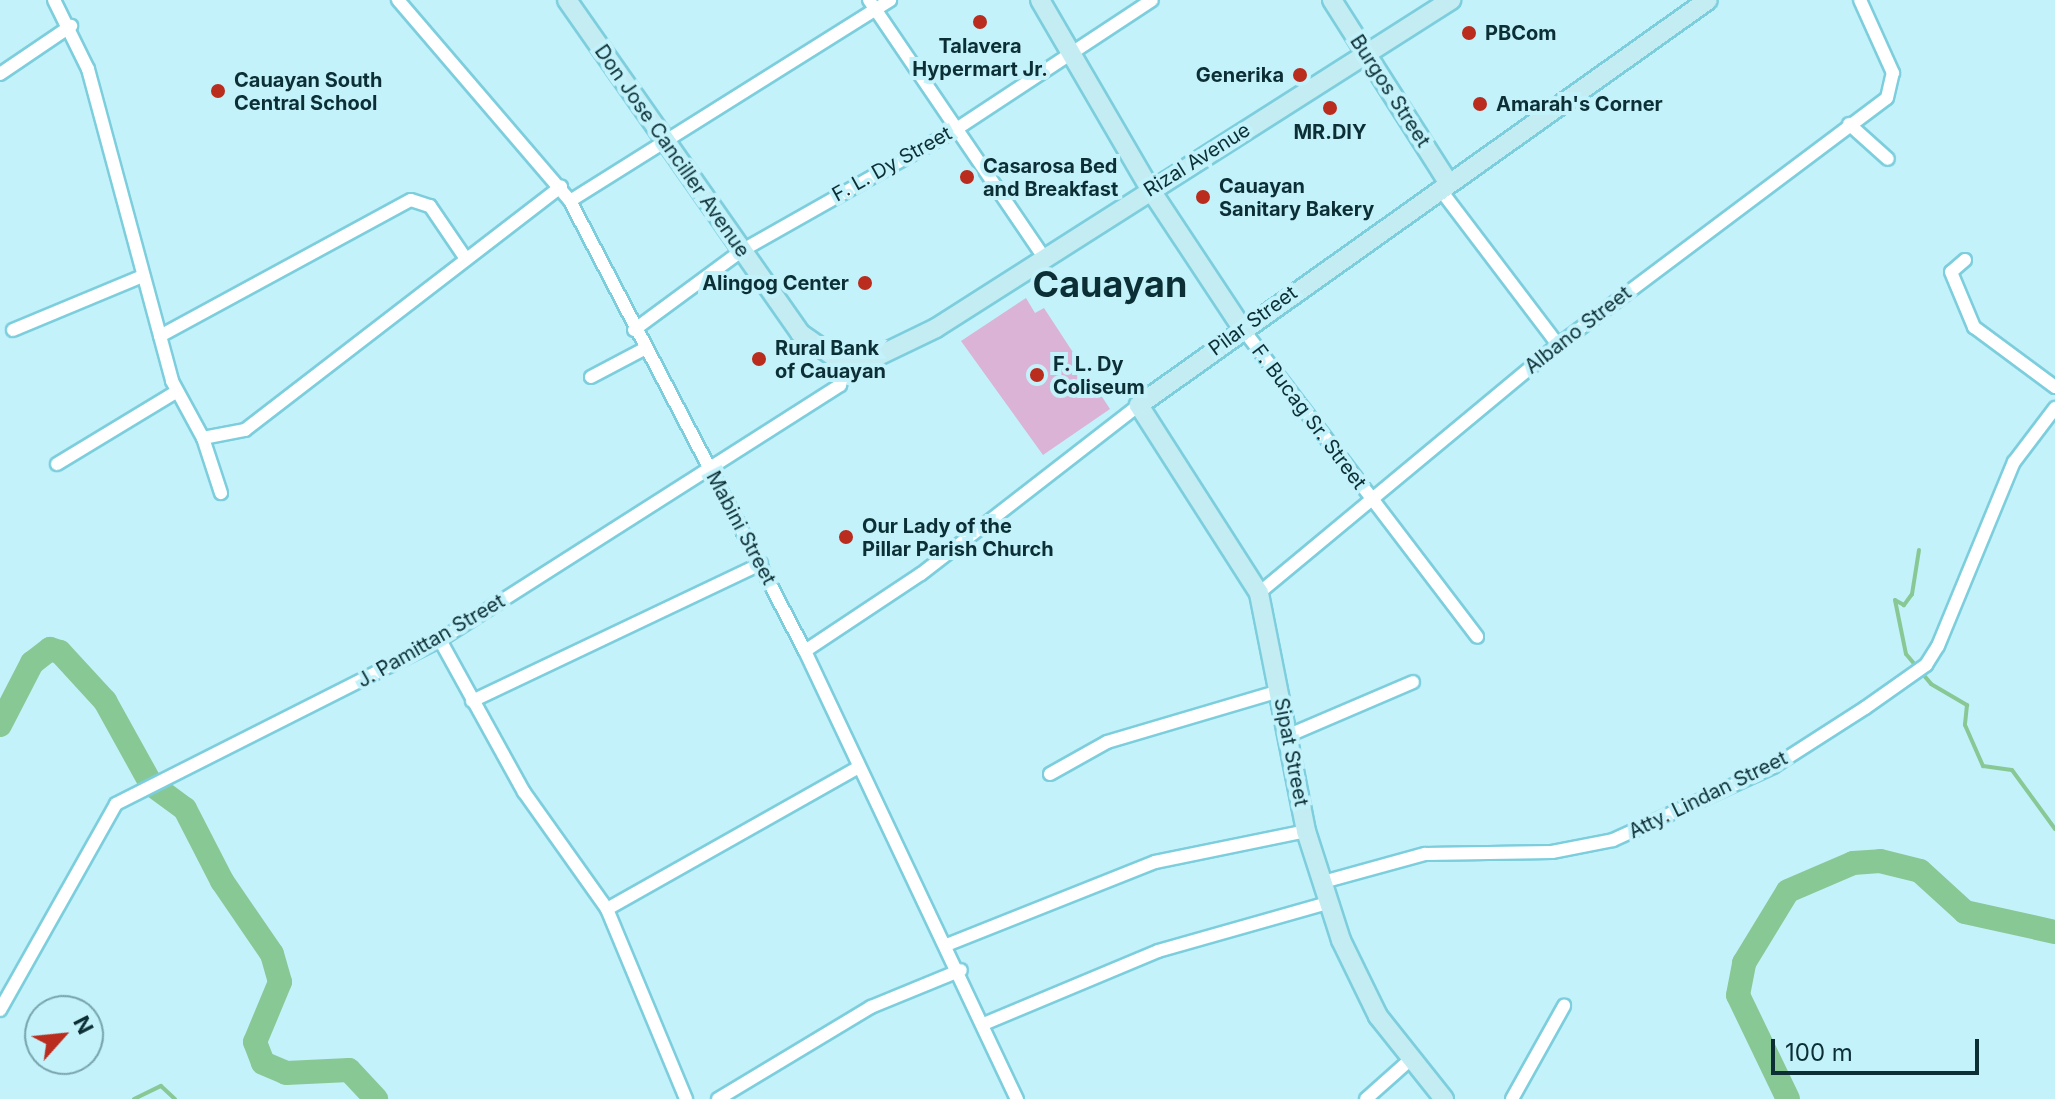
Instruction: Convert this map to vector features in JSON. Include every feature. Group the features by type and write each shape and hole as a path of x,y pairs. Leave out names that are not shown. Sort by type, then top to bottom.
{"street":[{"path":"54,0 71,26 176,392 203,438 221,493"},
{"name":"Mabini Street","path":"398,0 570,201 634,330 805,651 855,769 949,944 1017,1099"},
{"name":"Don Jose Canciller Avenue","path":"567,0 800,333 849,358"},
{"path":"570,201 663,137 872,5 890,0"},
{"name":"F. Bucag Sr. Street","path":"1040,0 1150,189 1242,328 1477,637"},
{"name":"F. L. Dy Street","path":"634,330 741,251 958,128 1152,0"},
{"name":"Burgos Street","path":"1332,0 1444,185"},
{"name":"Rizal Avenue","path":"849,358 899,349 1451,0"},
{"name":"Pilar Street","path":"805,651 921,574 1242,328 1708,0"},
{"name":"Albano Street","path":"1259,593 1558,345 1887,98 1893,73 1860,0"},
{"path":"872,5 1045,259"},
{"path":"0,74 71,26"},
{"path":"1849,124 1888,159"},
{"path":"1444,185 1558,345"},
{"path":"203,438 245,430 561,187"},
{"path":"160,336 411,200 430,206 466,259"},
{"path":"1965,260 1951,272 1974,327 2055,387"},
{"path":"13,330 143,276"},
{"path":"591,377 644,349"},
{"path":"710,470 840,385 849,358"},
{"path":"57,464 176,392"},
{"name":"Sipat Street","path":"1139,405 1259,593 1306,831 1328,903 1356,977 1444,1099"},
{"name":"Atty. Lindan Street","path":"1323,882 1425,854 1552,852 1613,840 1773,767 1912,675 1938,646 2014,462 2055,408"},
{"name":"J. Pamittan Street","path":"0,1010 106,816 139,790 440,640 710,470"},
{"path":"472,701 761,564"},
{"path":"440,640 524,792 607,909 686,1099"},
{"path":"1287,736 1413,682"},
{"path":"1050,774 1107,742 1279,691"},
{"path":"607,909 855,769"},
{"path":"949,944 1155,862 1306,831"},
{"path":"986,1023 1158,951 1328,903"},
{"path":"718,1099 871,1007 961,970"},
{"path":"1512,1099 1564,1006"},
{"path":"1366,1099 1412,1058"}],"shaded area":[{"name":"F. L. Dy Coliseum","path":"1026,298 1035,313 1044,308 1110,409 1043,455 961,341"}],"waterway":[{"path":"1919,550 1912,594 1904,605 1895,600 1906,654 1931,684 1967,705 1965,725 1983,766 2012,770 2055,829"},
{"path":"0,725 32,663 50,649 60,652 105,701 151,784 185,809 222,881 272,954 280,982 255,1042 263,1063 286,1073 349,1070 376,1099"},
{"path":"1788,1099 1738,995 1744,963 1788,891 1853,863 1880,861 1920,871 1965,912 2055,932"},
{"path":"134,1099 161,1086 175,1099"}],"place":[{"name":"Talavera Hypermart Jr.","path":"980,22"},
{"name":"PBCom","path":"1469,33"},
{"name":"Generika","path":"1300,75"},
{"name":"Cauayan South Central School","path":"218,91"},
{"name":"Amarah's Corner","path":"1480,104"},
{"name":"MR.DIY","path":"1330,108"},
{"name":"Casarosa Bed and Breakfast","path":"967,177"},
{"name":"Cauayan Sanitary Bakery","path":"1203,197"},
{"name":"Alingog Center","path":"865,283"},
{"name":"Rural Bank of Cauayan","path":"759,359"},
{"name":"F. L. Dy Coliseum","path":"1037,375"},
{"name":"Our Lady of the Pillar Parish Church","path":"846,537"}],"district":[{"name":"Cauayan","path":"1110,285"}]}
